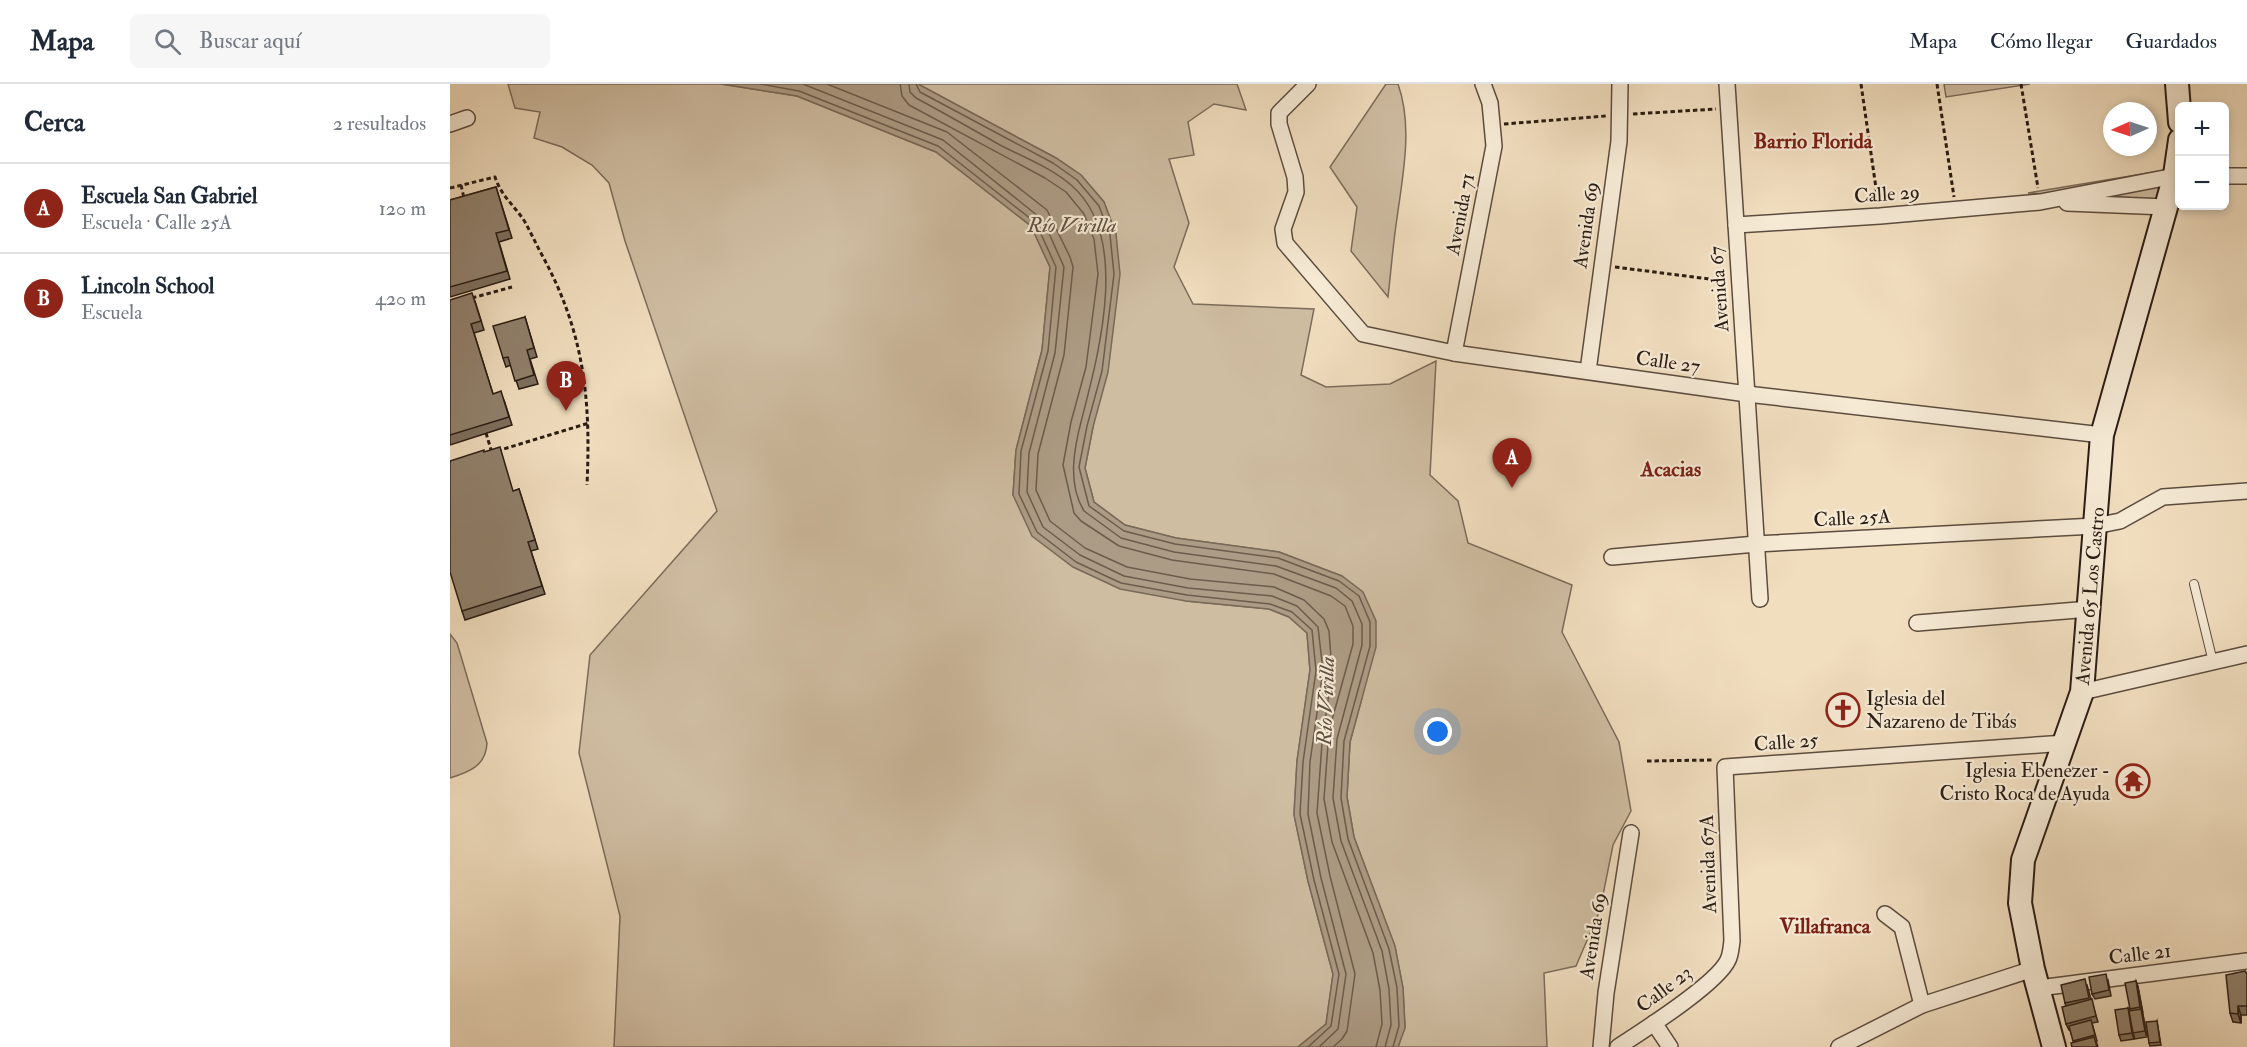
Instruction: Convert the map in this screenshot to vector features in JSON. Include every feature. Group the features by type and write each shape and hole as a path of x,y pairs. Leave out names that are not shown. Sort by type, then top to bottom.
{"street":[{"name":"Calle 27","path":"1308,84 1279,112 1279,124 1295,177 1296,192 1282,229 1285,243 1363,334 1454,353 1747,394 2102,435"},
{"name":"Avenida 71","path":"1454,353 1494,146 1490,103 1484,84"},
{"name":"Avenida 69","path":"1588,371 1619,141 1620,84"},
{"name":"Avenida 67","path":"1726,84 1760,599"},
{"path":"2177,84 2178,102"},
{"path":"450,124 467,118"},
{"name":"Calle 29","path":"1736,225 1880,216 2040,202 2175,175"},
{"path":"2229,176 2247,176"},
{"name":"Avenida 65 Los Castro","path":"2054,1047 2036,979 2020,903 2023,860 2066,743 2082,692 2102,435 2175,181"},
{"name":"Calle 29","path":"2040,202 2166,207"},
{"name":"Calle 25A","path":"1612,557 1756,544 2095,526 2120,521 2163,497 2247,491"},
{"path":"1917,623 2090,609"},
{"path":"2082,692 2247,654"},
{"name":"Calle 25","path":"1725,767 2066,743"},
{"name":"Avenida 67A","path":"1725,767 1732,941 1729,959"},
{"name":"Avenida 69","path":"1601,1047 1606,993 1631,833"},
{"path":"1885,914 1902,927 1922,1005"},
{"name":"Calle 23","path":"1618,1047 1654,1023 1718,974 1729,959"},
{"name":"Calle 21","path":"1839,1047 1922,1005 2036,979 2247,961"},
{"path":"1654,1023 1670,1047"}],"lane":[{"path":"2194,584 2213,662"}],"path":[{"path":"1862,84 1880,216"},
{"path":"1937,84 1956,210"},
{"path":"2021,85 2040,202"},
{"path":"450,188 495,177 499,189 524,221 563,296 574,328 586,385 589,423 587,485"},
{"path":"460,185 466,205"},
{"path":"1602,265 1740,282"},
{"path":"471,298 512,287"},
{"path":"486,434 492,453 589,423"},
{"path":"1647,761 1716,760 1725,767"}],"shaded area":[{"path":"508,84 721,84 797,96 936,152 1031,226 1050,267 1042,350 1016,450 1013,495 1186,601 1269,609 1289,617 1307,633 1310,670 1297,761 1294,814 1308,881 1333,974 1326,1024 1298,1047 614,1047 620,916 579,753 590,655 717,511 625,241 609,183 592,165 562,147 534,138 540,112 515,108"},
{"path":"918,84 1237,84 1246,110 1214,104 1188,122 1194,155 1169,159 1189,223 1174,267 1193,304 1314,309 1301,375 1326,387 1390,384 1436,361 1430,475 1458,501 1468,543 1572,585 1562,632 1619,742 1631,811 1613,845 1600,910 1576,966 1544,973 1547,1047 1398,1047 1405,1027 1403,988 1395,947 1354,837 1347,797 1350,742 1362,698 1342,576 1279,552 1176,538 1125,525 1094,502 1085,468 1093,427 1116,234 1104,202 1081,175 1056,158"},
{"path":"1386,84 1398,84 1403,100 1406,133 1388,297 1351,251 1357,207 1330,167"},
{"path":"1944,84 2030,84 1946,97"},
{"path":"2167,170 2159,199 2028,193"},
{"path":"450,634 457,643 487,743 480,763 450,778"}],"water":[{"name":"Río Virilla","path":"721,84 918,84 1056,158 1081,175 1104,202 1116,234 1120,274 1108,372 1085,468 1094,502 1125,525 1176,538 1279,552 1342,576 1363,592 1376,621 1376,647 1350,742 1347,797 1354,837 1395,946 1403,988 1405,1028 1398,1047 1298,1047 1326,1024 1333,974 1308,881 1294,815 1297,761 1310,670 1307,633 1289,617 1269,609 1186,601 1120,589 1073,567 1032,536 1013,495 1016,450 1042,350 1050,267 1031,226 936,152 797,96"}],"building":[{"path":"496,187 509,230 496,233 507,271 450,287 450,200"},
{"path":"472,293 481,321 471,324 493,394 501,391 509,417 450,435 450,300"},
{"path":"525,317 534,348 527,350 534,375 515,381 508,357 503,358 493,326"},
{"path":"500,447 513,491 519,489 535,540 528,542 542,586 462,611 450,572 450,461"},
{"path":"2245,971 2247,974 2247,1006 2238,1006 2238,1014 2230,1013 2226,975"},
{"path":"2106,974 2109,990 2092,994 2089,977"},
{"path":"2085,979 2089,998 2065,1003 2061,985"},
{"path":"2136,981 2140,1007 2130,1009 2125,983"},
{"path":"2092,999 2096,1016 2066,1024 2062,1007"},
{"path":"2128,1008 2132,1033 2119,1035 2115,1010"},
{"path":"2141,1009 2145,1031 2133,1033 2129,1011"},
{"path":"2091,1020 2095,1035 2073,1041 2069,1026"},
{"path":"2157,1021 2160,1042 2149,1043 2146,1022"},
{"path":"2094,1037 2097,1047 2072,1047 2071,1043"}],"place":[{"name":"Lincoln School","path":"566,411"},
{"name":"Escuela San Gabriel","path":"1512,488"},
{"name":"Iglesia del Nazareno de Tibás","path":"1843,710"},
{"name":"Iglesia Ebenezer - Cristo Roca de Ayuda","path":"2133,781"}],"district":[{"name":"Barrio Florida","path":"1813,141"},
{"name":"Acacias","path":"1671,469"},
{"name":"Villafranca","path":"1825,926"}]}
